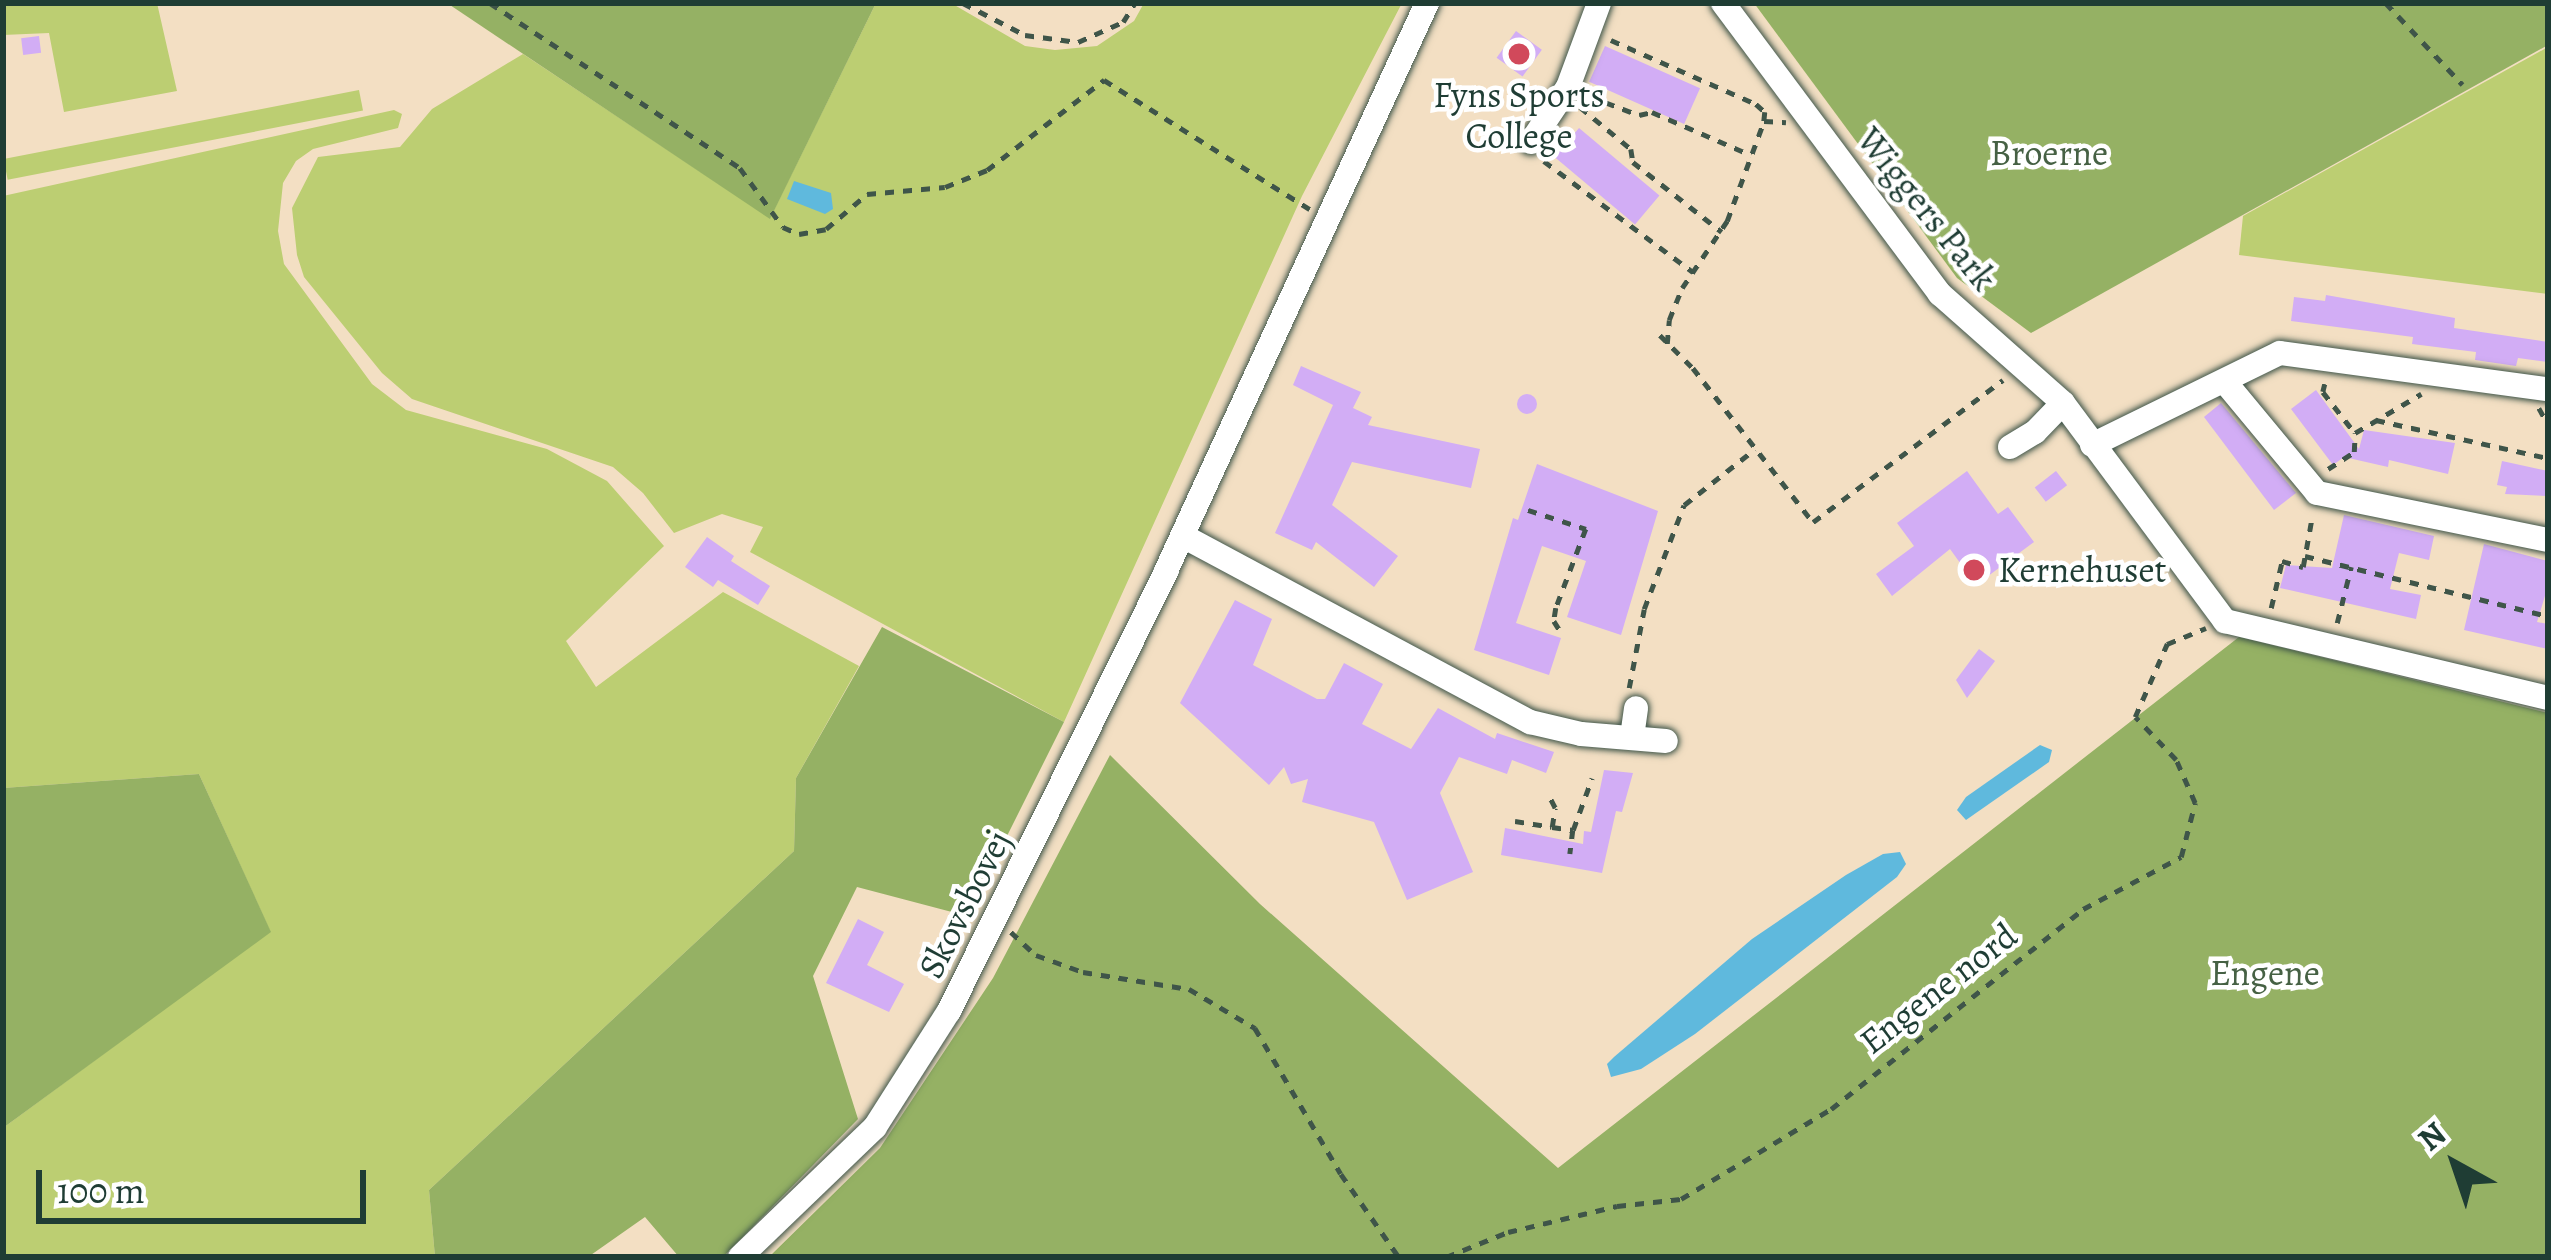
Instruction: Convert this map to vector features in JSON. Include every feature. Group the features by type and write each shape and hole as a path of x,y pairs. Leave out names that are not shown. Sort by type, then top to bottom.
{"street":[{"name":"Skovsbovej","path":"740,1257 875,1127 998,920 1183,536 1426,3"},
{"name":"Wiggers Park","path":"1723,3 1940,294 2063,403 2225,621"},
{"path":"1531,142 1566,90 1596,14"},
{"path":"2092,445 2280,353 2548,389"},
{"path":"2225,382 2312,488 2548,540"},
{"path":"2010,447 2035,432 2063,403"},
{"path":"1183,536 1530,722 1581,734 1666,741"},
{"path":"2225,621 2548,698"},
{"path":"1632,737 1636,708"}],"path":[{"path":"490,3 740,168 782,227 799,234 826,229 867,194 945,187 987,170 1104,80 1325,219"},
{"path":"963,3 1025,35 1078,42 1124,22 1135,3"},
{"path":"2386,3 2463,85"},
{"path":"1596,14 1613,44 1756,104 1765,112 1722,232 1693,272 1670,320 1667,344"},
{"path":"1566,90 1639,115 1652,112 1751,154"},
{"path":"1566,90 1631,149 1633,161 1722,232"},
{"path":"1764,121 1780,125 1790,119"},
{"path":"1531,142 1529,149 1592,200 1693,272"},
{"path":"1660,335 1693,368 1815,522 2023,366"},
{"path":"2266,631 2282,561 2303,566 2312,488 2354,452 2355,433 2323,392 2330,360"},
{"path":"2355,433 2430,389 2438,375"},
{"path":"2376,420 2548,458"},
{"path":"1636,708 1627,700 1644,609 1684,505 1755,449"},
{"path":"1528,510 1586,529 1556,608 1554,621 1561,632"},
{"path":"2305,556 2548,616"},
{"path":"2332,646 2351,567"},
{"name":"Engene nord","path":"1446,1257 1508,1232 1617,1206 1682,1199 1831,1109 2083,909 2181,857 2195,803 2176,760 2135,717 2168,644 2225,621"},
{"path":"1570,854 1573,830 1592,778"},
{"path":"1550,798 1555,808 1552,827"},
{"path":"1515,820 1573,830"},
{"path":"998,920 1036,955 1083,972 1189,989 1255,1028 1341,1174 1400,1257"}],"green space":[{"path":"3,3 157,3 177,91 64,112 49,33 3,35"},
{"path":"447,3 876,3 770,219"},
{"path":"876,3 951,3 1025,46 1055,50 1097,46 1134,21 1144,3 1402,3 1302,196 1064,722 750,552 763,527 722,514 674,533 643,493 613,467 412,399 382,373 304,277 297,255 292,208 318,157 400,147 432,109 523,54 770,218"},
{"name":"Broerne","path":"1754,3 2548,3 2548,45 2031,333 1957,278"},
{"path":"2548,47 2548,294 2239,255 2243,216"},
{"path":"359,90 363,111 8,180 4,159"},
{"path":"394,110 402,114 398,128 313,149 296,161 283,183 278,231 284,264 372,384 406,410 547,449 607,481 664,546 566,641 596,687 723,592 859,666 796,778 794,851 429,1190 435,1257 3,1257 3,1128 270,931 199,774 3,788 3,196"},
{"path":"882,627 1064,722 967,916 857,887 813,976 858,1119 723,1257 679,1257 645,1217 588,1257 435,1257 429,1190 794,851 796,778"},
{"name":"Engene","path":"2239,637 2548,713 2548,1257 769,1257 880,1148 993,978 1110,755 1260,904 1558,1168"},
{"path":"199,774 271,932 3,1128 3,788"}],"water":[{"path":"794,181 831,193 833,209 825,214 787,199"},
{"path":"2040,745 2052,750 2049,762 1966,820 1957,810 1966,797"},
{"path":"1900,852 1906,864 1897,877 1695,1034 1641,1069 1611,1077 1607,1064 1614,1057 1752,939 1846,875 1883,854"}],"building":[{"name":"Fyns Sports College","path":"1516,31 1542,50 1522,77 1497,58"},
{"path":"39,36 41,53 23,55 21,38"},
{"path":"1605,46 1700,88 1684,124 1589,82"},
{"path":"1579,128 1659,195 1635,225 1555,157"},
{"path":"2326,295 2455,318 2454,328 2548,342 2548,362 2518,358 2516,366 2475,360 2476,352 2412,344 2413,337 2291,321 2294,297 2325,301"},
{"path":"1301,366 1361,392 1353,408 1372,417 1368,425 1480,449 1471,488 1352,462 1332,505 1398,556 1374,587 1316,542 1312,550 1275,533 1333,405 1293,385"},
{"path":"2316,390 2359,449 2364,430 2455,443 2448,474 2389,460 2388,467 2344,457 2333,465 2291,409"},
{"path":"1527,394 1537,404 1527,414 1517,404"},
{"path":"2221,403 2296,493 2274,510 2204,417"},
{"path":"2502,461 2548,471 2548,496 2505,494 2507,487 2497,485"},
{"path":"1537,464 1658,511 1621,635 1567,617 1586,561 1542,546 1516,623 1561,638 1549,675 1474,650 1513,518 1518,520"},
{"path":"1967,471 1998,514 2008,507 2034,542 1976,585 1950,549 1892,596 1876,574 1914,546 1897,523"},
{"path":"2056,471 2067,485 2046,502 2035,488"},
{"path":"2344,515 2434,536 2429,560 2399,553 2390,589 2421,595 2416,619 2280,588 2286,565 2332,568"},
{"path":"707,537 734,556 731,561 770,586 758,605 718,580 713,587 685,567"},
{"path":"2484,544 2548,561 2548,586 2537,622 2548,624 2548,649 2464,630"},
{"path":"2129,562 2139,578 2125,587 2115,571"},
{"path":"1235,600 1272,619 1253,665 1325,699 1344,663 1383,684 1362,724 1411,749 1438,708 1495,739 1497,733 1554,752 1546,773 1512,760 1507,774 1459,757 1440,793 1473,872 1407,900 1374,822 1302,802 1308,779 1291,784 1284,767 1269,785 1180,703"},
{"path":"1979,649 1995,661 1967,698 1956,680"},
{"path":"1604,770 1633,773 1622,812 1616,811 1602,873 1501,855 1505,828 1583,844 1584,831 1591,832"},
{"path":"858,919 884,932 867,965 904,984 889,1012 826,983"}],"place":[{"name":"Fyns Sports College","path":"1519,54"},
{"name":"Kernehuset","path":"1974,570"}]}
